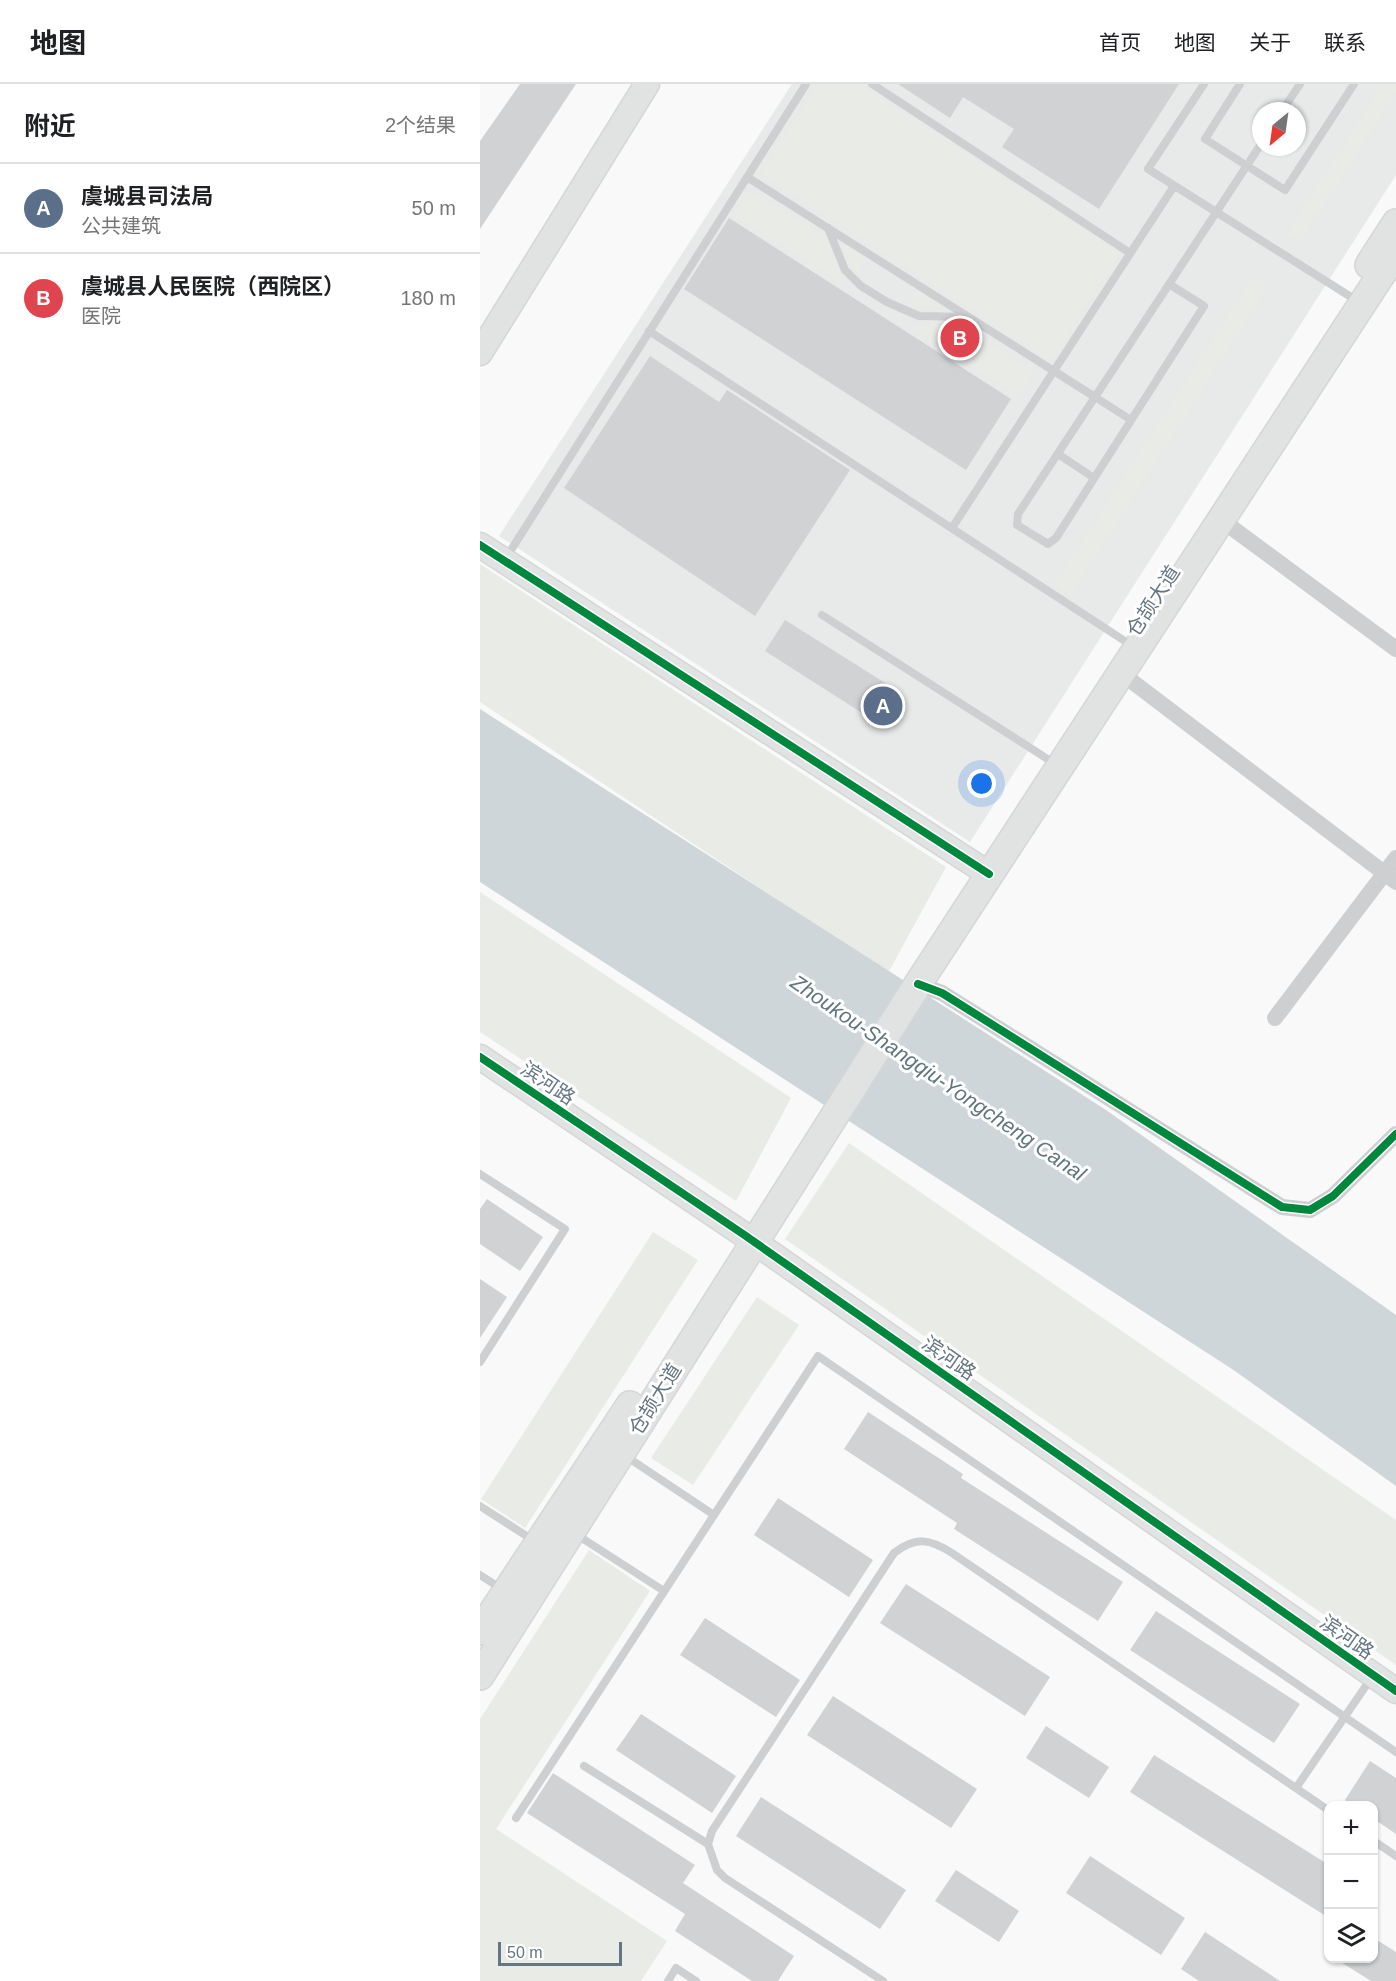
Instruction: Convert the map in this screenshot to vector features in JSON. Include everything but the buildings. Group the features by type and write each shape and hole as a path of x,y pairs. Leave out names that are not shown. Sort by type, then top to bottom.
{"main road":[{"name":"仓颉大道","path":"480,1676 516,1598 1356,300 1396,223"},
{"name":"仓颉大道","path":"1356,300 1396,252"},
{"name":"仓颉大道","path":"1055,764 1121,673 1132,645"},
{"name":"仓颉大道","path":"480,1631 516,1598"}],"street":[{"path":"480,353 647,84"},
{"path":"1215,516 1396,649"},
{"path":"480,545 985,872"},
{"path":"1121,673 1390,878"},
{"path":"1275,1018 1390,878 1396,858"},
{"path":"914,982 942,993 1282,1207 1310,1210 1333,1196 1396,1134"},
{"name":"滨河路","path":"480,1057 749,1238 1396,1691"}],"lane":[{"path":"504,560 806,84"},
{"path":"872,84 1130,253"},
{"path":"1204,84 1148,169 1356,300"},
{"path":"1240,84 1205,139 1285,190 1354,84"},
{"path":"1288,102 1300,84"},
{"path":"1169,284 1204,306 1056,538 1048,544 1017,525 1018,514 1253,156"},
{"path":"747,177 1131,420"},
{"path":"952,528 1174,186"},
{"path":"828,228 845,270 861,286 887,302 919,316 969,317"},
{"path":"649,331 1132,645"},
{"path":"1058,454 1094,478"},
{"path":"822,615 1055,764"},
{"path":"480,1174 565,1229 480,1362"},
{"path":"516,1818 818,1356 1396,1752"},
{"path":"613,1448 714,1515"},
{"path":"480,1506 548,1549"},
{"path":"563,1526 664,1591"},
{"path":"883,1981 725,1878 717,1870 708,1844 712,1831 894,1553 904,1545 919,1539 934,1542 952,1553 1324,1807"},
{"path":"480,1575 516,1598"},
{"path":"1296,1788 1373,1675"},
{"path":"584,1766 708,1844"},
{"path":"1378,1844 1396,1856"},
{"path":"668,1981 676,1968 696,1981"}],"shaded area":[{"path":"792,84 1396,84 1396,175 970,842 499,536"},
{"path":"818,84 858,84 1120,253 1051,360 761,173"},
{"path":"1383,84 1396,84 1396,93 1300,242 1287,233"},
{"path":"749,191 825,236 846,285 733,215"},
{"path":"840,243 866,259 858,274"},
{"path":"1253,277 1268,287 1070,596 1054,585"},
{"path":"917,291 942,308 907,306"},
{"path":"959,323 1033,371 1019,396 906,326"},
{"path":"480,564 946,867 888,973 480,702"},
{"path":"480,892 791,1098 736,1201 480,1032"},
{"path":"849,1143 1396,1520 1396,1665 785,1239"},
{"path":"653,1232 698,1260 525,1528 481,1499"},
{"path":"757,1297 799,1325 693,1485 651,1458"},
{"path":"589,1550 650,1591 496,1829 667,1941 641,1981 480,1981 480,1719"}],"water":[{"name":"Zhoukou-Shangqiu-Yongcheng Canal","path":"480,709 1106,1110 1396,1315 1396,1486 1235,1371 480,882"}],"cycle path":[{"path":"480,545 989,874"},
{"path":"918,984 942,993 1282,1207 1310,1210 1333,1196 1396,1134"},
{"path":"480,1057 743,1234 1396,1691"}],"place":[{"name":"虞城县人民医院（西院区）","path":"960,338"},
{"name":"虞城县司法局","path":"883,706"}]}
